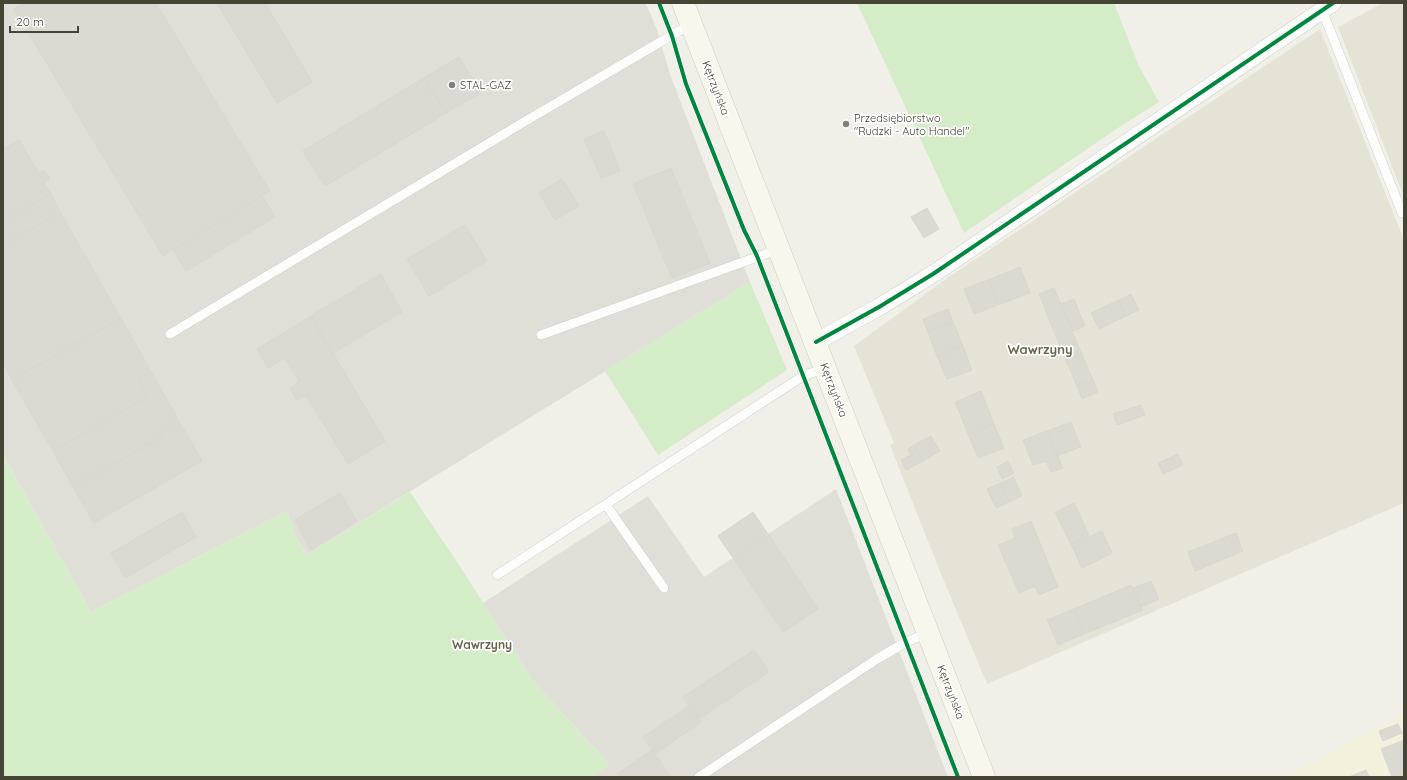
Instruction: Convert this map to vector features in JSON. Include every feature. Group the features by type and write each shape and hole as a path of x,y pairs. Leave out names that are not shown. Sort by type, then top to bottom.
{"main road":[{"name":"Kętrzyńska","path":"683,3 984,777"}],"street":[{"path":"816,342 879,307 933,274 1327,7"}],"lane":[{"path":"1327,7 1402,214"},
{"path":"170,334 537,114 691,24"},
{"path":"542,335 779,249"},
{"path":"497,575 803,376 826,368"},
{"path":"606,505 664,588"},
{"path":"699,777 877,659 906,642 928,633"}],"shaded area":[{"path":"3,3 646,3 657,30 671,77 750,282 307,555 296,537 287,511 91,612 3,455"},
{"path":"1383,3 1404,3 1404,197 1338,27"},
{"path":"1320,29 1404,240 1404,503 987,684 939,569 890,445 894,443 854,346 946,279"},
{"path":"836,489 948,777 591,777 609,764 532,680 483,603 648,496 704,577"},
{"path":"1404,714 1404,777 1284,777"}],"green space":[{"path":"857,3 1114,3 1138,64 1159,102 1115,130 964,233"},
{"path":"750,282 787,370 658,455 605,371"},
{"path":"3,455 91,612 287,511 296,537 307,555 410,492 463,571 532,680 610,765 591,777 3,777"}],"building":[{"path":"24,3 156,3 270,191 163,256 14,9"},
{"path":"217,3 265,3 312,82 277,103"},
{"name":"STAL-GAZ","path":"459,57 481,92 446,113 424,78"},
{"path":"424,78 446,113 325,186 303,151"},
{"path":"604,131 620,171 601,178 584,139"},
{"path":"19,140 39,174 44,170 50,179 44,183 51,194 3,222 3,150"},
{"path":"671,168 710,263 672,278 633,184"},
{"path":"562,179 579,206 555,220 539,193"},
{"path":"51,194 60,212 3,245 3,222"},
{"path":"262,196 275,217 186,271 173,250"},
{"path":"927,208 939,229 924,238 911,217"},
{"path":"60,212 121,318 12,380 3,364 3,245"},
{"path":"465,225 487,261 429,296 407,259"},
{"path":"1020,267 1030,293 998,305 988,280"},
{"path":"381,274 402,312 332,354 311,316"},
{"path":"988,280 998,305 974,314 964,289"},
{"path":"1054,288 1077,343 1061,349 1039,294"},
{"path":"1131,294 1139,310 1126,316 1119,300"},
{"path":"1074,299 1085,326 1073,331 1061,304"},
{"path":"1119,300 1126,316 1099,329 1091,313"},
{"path":"948,309 953,322 928,332 923,319"},
{"path":"311,316 385,441 348,464 306,395 297,400 290,388 299,382 285,358 268,368 257,349"},
{"path":"121,318 151,372 138,379 148,397 53,451 12,380"},
{"path":"953,322 963,346 937,356 928,332"},
{"path":"1077,343 1093,380 1077,386 1061,349"},
{"path":"963,346 972,370 947,379 937,356"},
{"path":"151,372 179,421 160,431 163,436 73,487 53,451 148,397 138,379"},
{"path":"1093,380 1098,392 1082,399 1077,386"},
{"path":"981,391 994,424 968,434 955,402"},
{"path":"1141,405 1145,415 1117,425 1113,414"},
{"path":"179,421 202,461 94,523 73,487 163,436 160,431"},
{"path":"1071,422 1081,447 1057,456 1047,431"},
{"path":"994,424 1004,448 978,458 968,434"},
{"path":"1047,431 1063,468 1051,472 1046,461 1033,465 1023,440"},
{"path":"931,436 940,451 923,461 914,445"},
{"path":"914,445 918,451 911,455 908,449"},
{"path":"918,451 923,461 906,470 901,460"},
{"path":"1178,454 1183,465 1163,474 1158,463"},
{"path":"1008,461 1014,473 1002,479 997,467"},
{"path":"1014,477 1022,496 1009,502 1001,483"},
{"path":"1001,483 1009,502 996,508 987,489"},
{"path":"340,493 357,521 310,550 295,520"},
{"path":"1074,503 1089,535 1071,544 1055,512"},
{"path":"182,512 196,537 125,578 111,553"},
{"path":"753,512 768,534 733,558 718,536"},
{"path":"1031,521 1058,587 1039,595 1035,586 1019,593 998,545 1015,538 1012,529"},
{"path":"1102,531 1112,553 1082,568 1071,544"},
{"path":"1236,533 1243,551 1195,571 1188,552"},
{"path":"768,534 818,609 783,632 733,558"},
{"path":"1151,581 1159,599 1141,607 1133,588"},
{"path":"1131,585 1143,610 1084,634 1074,609"},
{"path":"1074,609 1084,634 1058,645 1047,620"},
{"path":"754,650 769,672 699,719 683,697"},
{"path":"689,706 701,722 655,754 643,737"},
{"path":"1398,724 1402,733 1383,741 1379,731"},
{"path":"1404,740 1404,777 1392,777 1381,749"},
{"path":"652,750 671,777 619,777 617,774"},
{"path":"1366,770 1369,777 1349,777"}],"cycle path":[{"path":"659,3 672,36 686,84 744,230 757,256 958,777"},
{"path":"816,342 879,307 933,274 1333,3"}],"place":[{"name":"STAL-GAZ","path":"452,85"},
{"name":"Przedsiębiorstwo \"Rudzki - Auto Handel\"","path":"846,124"}],"district":[{"name":"Wawrzyny","path":"1040,349"},
{"name":"Wawrzyny","path":"482,644"}]}
